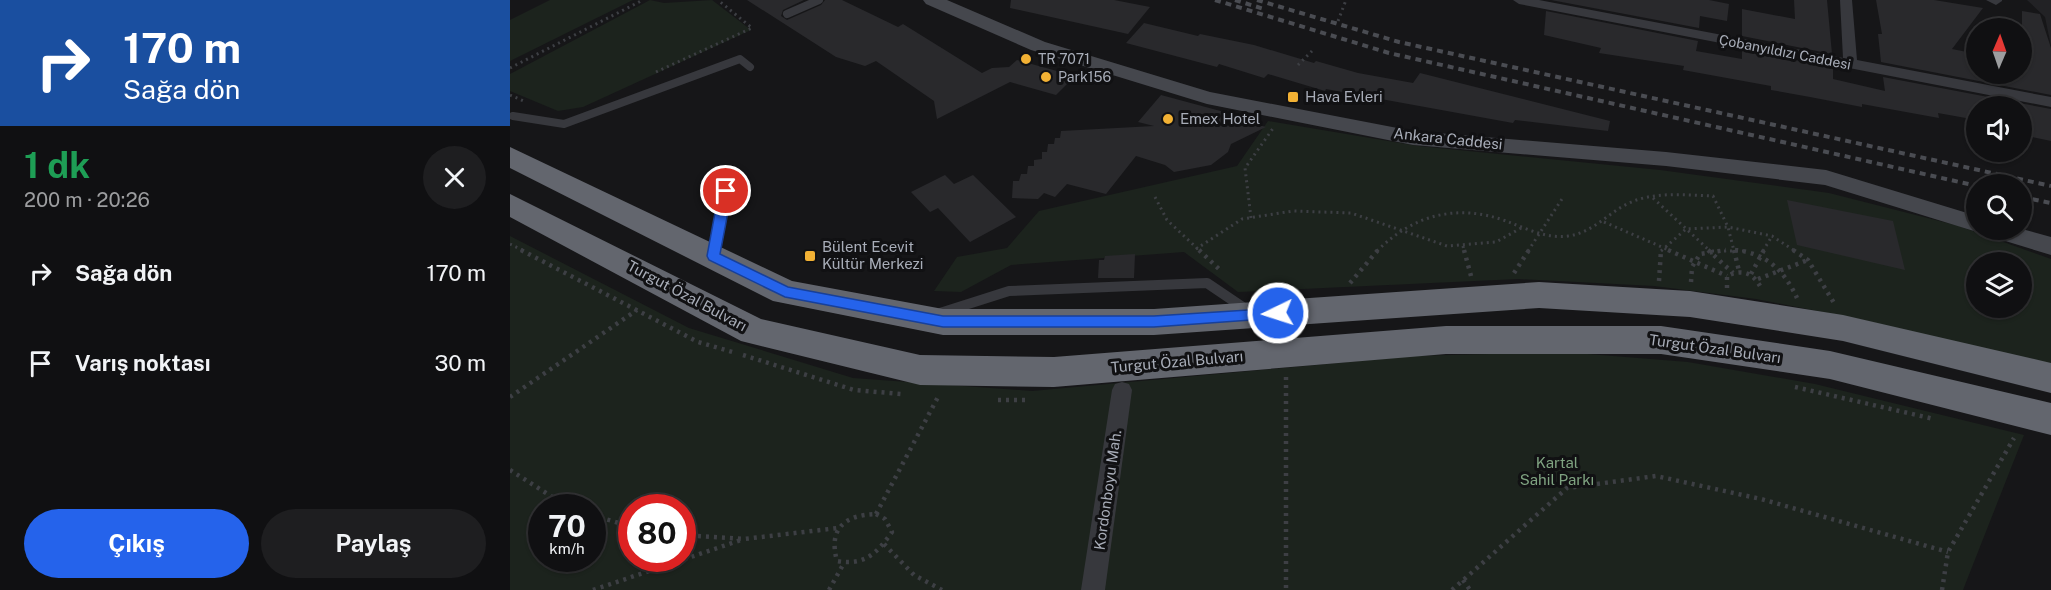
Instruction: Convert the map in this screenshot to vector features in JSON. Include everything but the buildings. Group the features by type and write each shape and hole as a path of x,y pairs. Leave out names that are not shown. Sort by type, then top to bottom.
{"highway":[{"path":"510,156 785,292 943,322 1142,322 1539,295 1690,304 1843,328 2051,378"},
{"name":"Turgut Özal Bulvarı","path":"510,204 753,331 920,370 1054,372 1446,340 1661,340 1830,365 2051,419"}],"main road":[{"name":"Ankara Caddesi","path":"932,0 1038,46 1208,98 1413,138 1666,159 1826,178 1966,221"},
{"path":"2031,240 2051,246"}],"street":[{"name":"Çobanyıldızı Caddesi","path":"1519,0 2051,102"},
{"path":"1846,0 1850,65"},
{"name":"Kordonboyu Mah.","path":"1093,590 1122,390"}],"lane":[{"path":"787,14 819,0"},
{"path":"511,116 564,124 740,59 750,68"},
{"path":"713,256 726,191"}],"path":[{"path":"510,69 643,0"},
{"path":"656,72 752,28 718,0"},
{"path":"1338,21 1346,0"},
{"path":"1298,64 1312,51"},
{"path":"510,95 530,103"},
{"path":"1251,218 1245,168 1284,113"},
{"path":"1360,282 1349,283 1399,229 1422,218 1460,210 1483,212 1541,232 1569,236 1603,222 1635,200 1679,195 1713,196 1728,227 1739,271"},
{"path":"1155,197 1167,220 1220,270"},
{"path":"1653,198 1733,273"},
{"path":"1514,274 1562,200"},
{"path":"1196,249 1242,219 1293,211 1351,213 1447,246 1496,242 1524,227"},
{"path":"1603,222 1726,276 1739,271 1751,274 1758,279 1764,294 1755,292"},
{"path":"1659,281 1661,249 1686,229 1728,227 1772,236 1808,260 1837,308"},
{"path":"1751,274 1772,236"},
{"path":"1463,246 1471,276"},
{"path":"1691,283 1692,267 1700,254 1710,251 1735,250 1776,262 1791,282 1798,299"},
{"path":"1758,279 1808,260"},
{"path":"1503,274 1525,274"},
{"path":"1460,277 1481,276"},
{"path":"1726,276 1727,288"},
{"path":"1648,281 1670,282"},
{"path":"1680,282 1700,284"},
{"path":"1718,287 1736,290"},
{"path":"510,397 637,310"},
{"path":"1286,376 1286,590"},
{"path":"876,514 938,397"},
{"path":"1942,590 1948,552 2016,438"},
{"path":"510,470 548,494"},
{"path":"1452,590 1567,488 1656,476 1761,499 1948,552"},
{"path":"696,536 744,539 837,528 855,515 876,514 885,519 892,532 876,555 854,565 837,561 833,546 837,528"},
{"path":"593,590 744,539"},
{"path":"884,544 914,575 942,590"},
{"path":"829,590 844,563"},
{"path":"1463,580 1470,590"}],"shaded area":[{"path":"2027,0 2051,0 2051,46 2045,17"}],"green space":[{"path":"550,0 633,0 510,61 510,20"},
{"path":"650,0 664,3 712,0 751,30 583,107 558,111 510,91 510,74"},
{"path":"1268,121 1418,146 1660,170 1829,193 1959,226 1966,229 1966,240 1998,240 2031,252 1966,252 1966,318 2032,318 2032,252 2051,259 2051,365 1863,320 1756,299 1654,286 1518,279 1238,292 1184,252 1011,265 961,292 934,291 957,257 1007,248 1039,211 1237,166"},
{"name":"Kartal Sahil Parkı","path":"510,236 689,328 853,378 1032,391 1413,356 1563,352 1688,362 1815,384 2024,435 1963,590 510,590"}],"railway":[{"path":"1215,0 1389,53 1966,184"},
{"path":"1235,0 1264,9"},
{"path":"1257,0 1399,42 2051,186"},
{"path":"2032,199 2051,203"}],"place":[{"name":"TR 7071","path":"1026,59"},
{"name":"Park156","path":"1046,77"},
{"name":"Hava Evleri","path":"1293,97"},
{"name":"Emex Hotel","path":"1168,119"},
{"name":"Bülent Ecevit Kültür Merkezi","path":"810,256"}],"route":[{"path":"726,191 713,256 785,292 943,322 1154,321 1278,313"}]}
